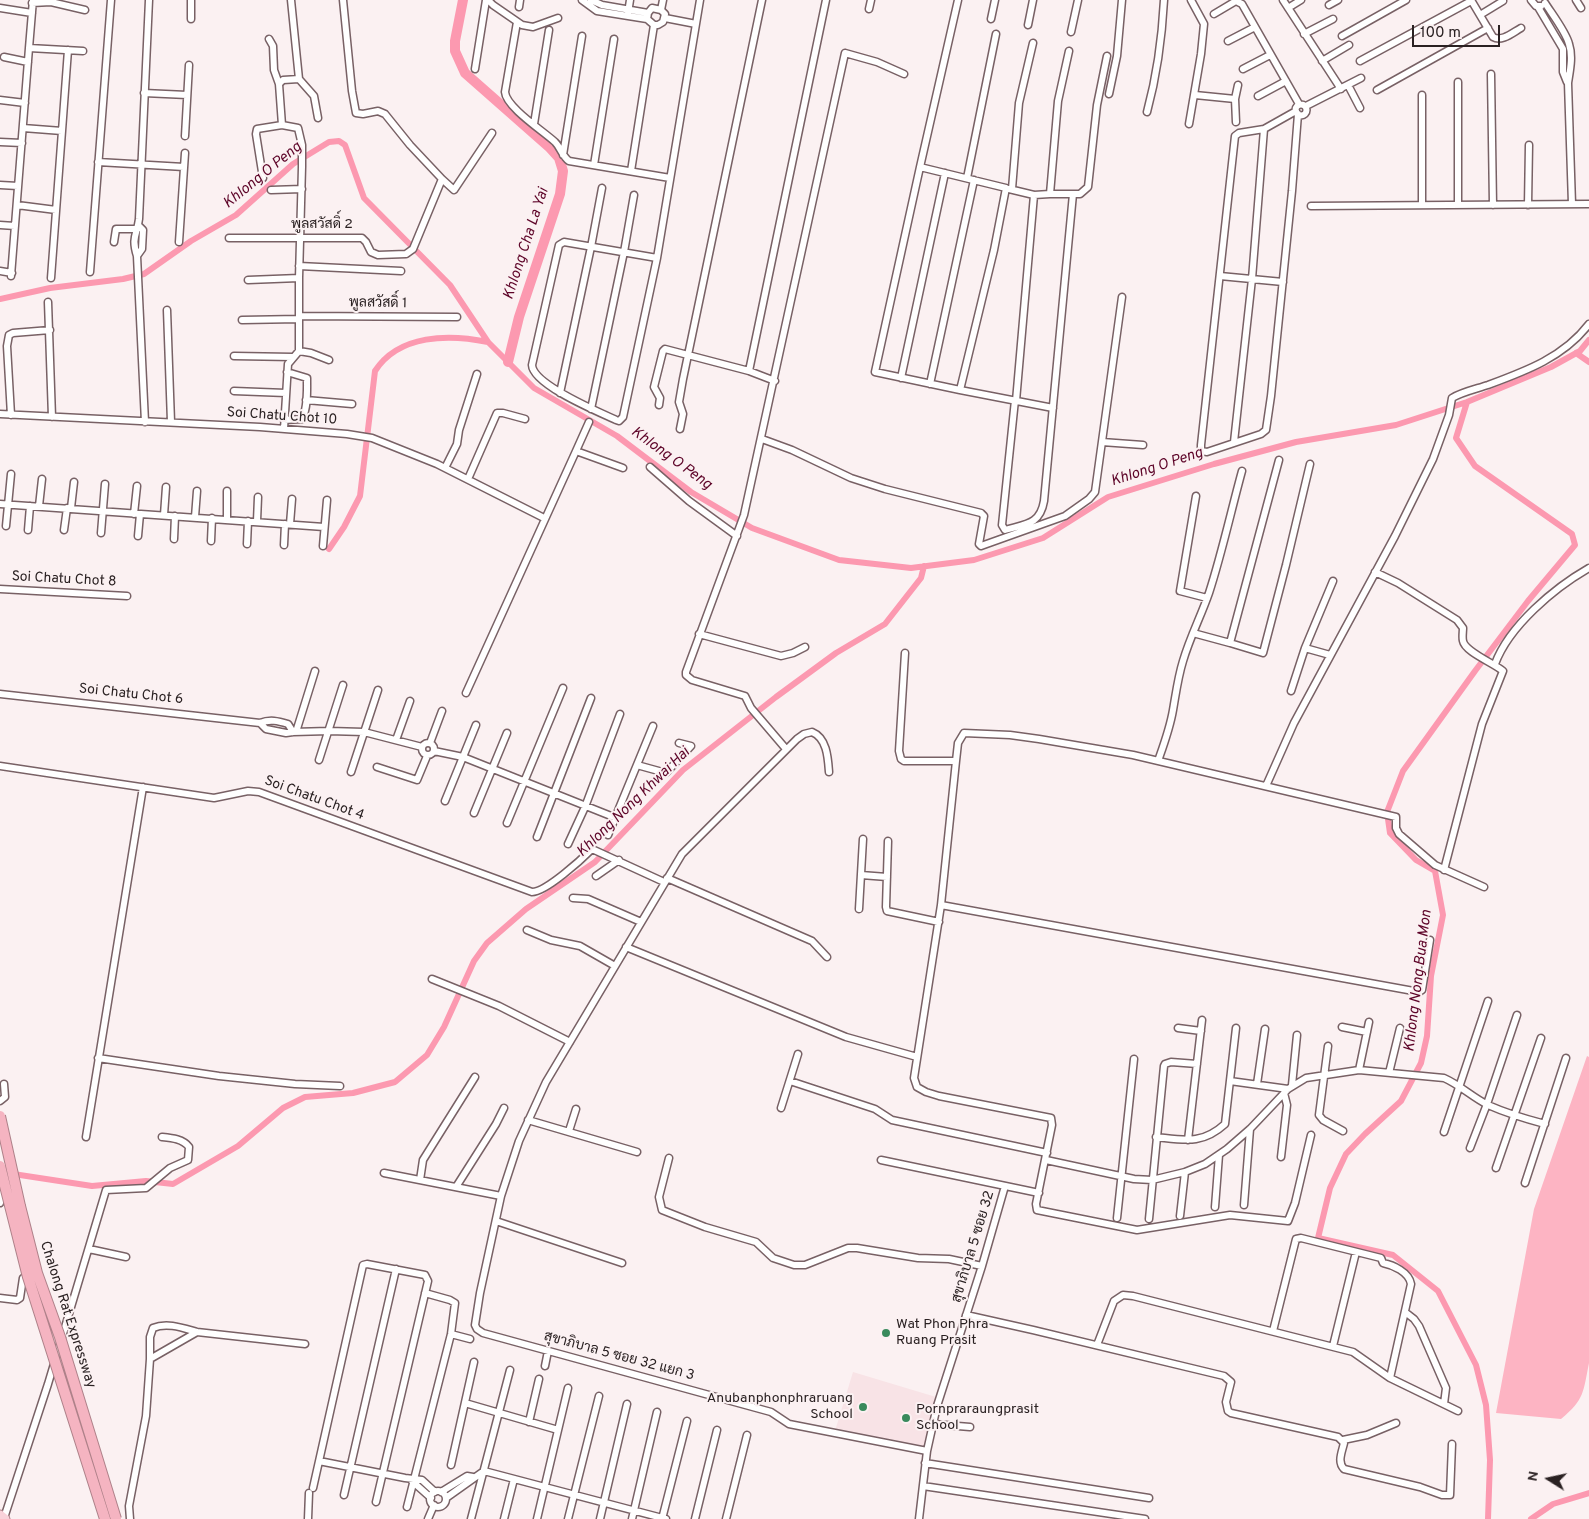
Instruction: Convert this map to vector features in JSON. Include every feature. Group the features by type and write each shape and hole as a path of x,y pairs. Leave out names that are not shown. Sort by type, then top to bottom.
{"highway":[{"name":"Chalong Rat Expressway","path":"0,1116 37,1272 60,1337 116,1519"},
{"name":"Chalong Rat Expressway","path":"0,1166 28,1277 105,1519"}],"street":[{"path":"90,272 111,0"},
{"path":"145,422 137,258 134,246 141,164 149,0"},
{"path":"190,19 191,0"},
{"path":"291,0 299,79 314,96 318,118"},
{"path":"343,0 356,113 363,114 378,111 385,114 410,145 454,190 492,133"},
{"path":"474,69 487,0 522,25 533,27 558,18"},
{"path":"582,0 628,13 647,16 654,26 631,171"},
{"path":"628,13 630,0"},
{"path":"661,10 663,0"},
{"path":"656,258 564,242 557,247 534,356 533,370 560,393 619,421 623,417 656,258 700,0"},
{"path":"680,429 683,414 679,402 710,244 724,188 762,0"},
{"path":"749,371 826,0"},
{"path":"870,8 871,0"},
{"path":"958,0 875,372 1053,408"},
{"path":"991,19 995,0"},
{"path":"1028,25 1033,0"},
{"path":"1071,32 1078,0"},
{"path":"1110,94 1117,56 1122,0"},
{"path":"1147,112 1160,50 1164,0"},
{"path":"1189,124 1195,95 1204,24 1191,0"},
{"path":"1284,0 1340,89"},
{"path":"1288,8 1301,0"},
{"path":"1328,5 1338,0"},
{"path":"1342,36 1406,0"},
{"path":"1360,61 1471,0 1496,40 1521,28"},
{"path":"1531,0 1538,6 1563,49 1563,72 1568,83"},
{"path":"1576,0 1581,8"},
{"path":"0,271 12,274 32,1 51,2 85,10"},
{"path":"1214,14 1240,1 1286,81 1302,105 1307,109 1304,114 1297,113 1264,130 1239,133 1235,136 1201,445 1202,450 1207,452 1261,434 1266,430 1283,282 1297,113"},
{"path":"1480,15 1503,1"},
{"path":"1538,6 1546,2 1569,42 1570,69 1568,83 1572,204"},
{"path":"0,8 32,12"},
{"path":"647,16 652,8 661,10 665,14 661,24 654,26"},
{"path":"665,18 696,24"},
{"path":"1304,34 1332,19"},
{"path":"517,22 506,96 509,102 556,143 569,161 670,178"},
{"path":"1228,41 1255,27"},
{"path":"1377,90 1488,28"},
{"path":"534,124 549,30"},
{"path":"930,384 996,34"},
{"path":"563,155 582,36"},
{"path":"269,39 273,46 274,70 279,84 282,125"},
{"path":"594,165 614,39"},
{"path":"960,390 1009,189 1020,96 1033,43"},
{"path":"1322,61 1350,45"},
{"path":"29,48 83,51"},
{"path":"52,278 68,50"},
{"path":"1050,194 1057,109 1069,51"},
{"path":"786,749 751,708 745,696 741,693 692,680 686,675 687,666 744,515 775,381 845,53 877,62 904,74"},
{"path":"1243,69 1270,55"},
{"path":"920,167 1034,195 1080,194 1088,187 1100,83 1106,56"},
{"path":"4,57 28,62"},
{"path":"185,136 189,65"},
{"path":"1491,74 1493,205"},
{"path":"1302,105 1361,78"},
{"path":"279,84 283,80 299,79"},
{"path":"1258,96 1286,81"},
{"path":"1458,82 1458,205"},
{"path":"1236,122 1235,99 1238,85"},
{"path":"1348,85 1360,108"},
{"path":"144,93 187,95"},
{"path":"1195,95 1235,99"},
{"path":"1422,95 1422,205"},
{"path":"0,100 25,103"},
{"path":"263,178 256,134 257,129 282,125 298,128 302,145 299,351 288,364 284,429"},
{"path":"23,128 62,131"},
{"path":"1234,442 1252,279 1264,130"},
{"path":"0,142 22,143"},
{"path":"1528,204 1529,145"},
{"path":"179,242 185,153"},
{"path":"98,162 184,167"},
{"path":"901,378 945,173"},
{"name":"พูลสวัสดิ์ 2","path":"229,238 362,238 373,254 406,254 413,249 442,179"},
{"path":"0,185 18,186"},
{"path":"560,393 602,188"},
{"path":"271,190 302,189"},
{"path":"1034,195 1002,525 1005,530 1032,521 1039,517 1042,511 1073,194"},
{"path":"591,409 634,195"},
{"path":"1311,206 1589,204"},
{"path":"17,205 56,210"},
{"path":"0,225 15,226"},
{"path":"114,242 116,229 137,227"},
{"path":"299,266 401,271"},
{"path":"1220,276 1283,282"},
{"path":"248,280 299,278"},
{"path":"762,439 792,450 850,478 885,489 981,513 984,516 979,544 981,546 1065,516 1090,499 1095,492 1122,297"},
{"path":"48,302 52,417"},
{"path":"168,310 171,422"},
{"name":"พูลสวัสดิ์ 1","path":"242,320 457,317"},
{"path":"1266,786 1294,724 1433,458 1454,397 1509,377 1555,356 1578,338 1589,324"},
{"path":"11,415 7,346 9,335 13,333 50,330"},
{"path":"659,405 660,398 654,387 664,349 749,371 775,381"},
{"path":"299,351 330,360"},
{"path":"234,356 293,358"},
{"path":"284,420 302,419 306,400 307,378 288,372"},
{"path":"445,468 457,444 459,430 477,374"},
{"path":"234,390 286,393"},
{"path":"306,400 352,404"},
{"path":"468,478 498,413 526,420"},
{"name":"Soi Chatu Chot 10","path":"0,414 284,429 366,437 381,441 468,478 544,518"},
{"path":"466,693 589,422"},
{"path":"1102,442 1143,445"},
{"path":"576,451 623,468"},
{"path":"1230,643 1279,460"},
{"path":"1193,633 1263,652 1310,464"},
{"path":"650,467 689,501 738,534"},
{"path":"1158,761 1167,736 1176,683 1182,661 1207,598 1242,471"},
{"path":"6,526 11,474"},
{"path":"39,506 42,478"},
{"path":"64,530 74,482"},
{"path":"101,533 105,484"},
{"path":"137,486 138,536"},
{"path":"164,515 166,487"},
{"path":"194,517 197,491"},
{"path":"227,491 227,520"},
{"path":"258,496 258,521"},
{"path":"1196,496 1180,591 1207,598"},
{"path":"284,545 292,499"},
{"path":"323,546 327,500"},
{"path":"0,504 248,520 324,527"},
{"path":"28,530 30,506"},
{"path":"174,539 175,516"},
{"path":"211,541 212,518"},
{"path":"247,544 248,520"},
{"path":"1492,663 1525,619 1548,597 1589,568"},
{"path":"1375,572 1398,583 1457,620 1463,628 1465,645 1503,671 1482,724 1444,870"},
{"path":"1291,691 1305,648 1334,581"},
{"name":"Soi Chatu Chot 8","path":"0,589 127,596"},
{"path":"699,634 781,656 805,647"},
{"path":"1305,648 1330,655"},
{"path":"905,654 899,751 901,759 904,761 956,761"},
{"path":"315,671 294,732 364,732 422,747"},
{"path":"319,760 343,685"},
{"path":"507,823 563,688"},
{"path":"351,772 378,690"},
{"name":"Soi Chatu Chot 6","path":"0,694 260,722 266,729 286,734 294,732"},
{"path":"537,837 592,698"},
{"path":"396,740 410,701"},
{"path":"430,743 442,711"},
{"path":"568,844 585,807 620,714"},
{"path":"445,802 476,725"},
{"path":"608,835 652,726"},
{"path":"622,1263 496,1221 501,1196 519,1141 546,1082 682,854 786,749 804,734 812,732 820,737 825,746 829,772"},
{"path":"1311,1135 1295,1204 1288,1221 1230,1215 1137,1230 1041,1211 1036,1207 1052,1122 1051,1118 939,1096 920,1090 915,1084 914,1078 942,906 956,761 960,738 964,733 971,732 1039,739 1133,755 1396,817 1396,828 1399,834 1422,855 1444,870 1484,887"},
{"path":"474,813 507,733"},
{"path":"422,747 430,743"},
{"path":"430,743 434,746 434,751"},
{"path":"637,765 666,773 691,746 679,743"},
{"path":"422,747 422,752 426,756"},
{"path":"434,751 463,757 616,818"},
{"path":"426,756 431,755 434,751"},
{"path":"378,766 417,780 426,756"},
{"name":"Soi Chatu Chot 4","path":"0,766 214,798 248,791 259,792 532,892 541,891 580,861 592,849 619,860"},
{"path":"86,1137 143,787"},
{"path":"859,909 863,839"},
{"path":"888,842 886,907 888,911 939,922"},
{"path":"596,876 619,860 812,941 827,958"},
{"path":"861,875 887,876"},
{"path":"573,898 588,899 641,922"},
{"path":"942,906 1419,992 1422,990 1430,940"},
{"path":"527,930 551,940 580,946 615,966"},
{"path":"626,947 846,1036 917,1057"},
{"path":"432,979 498,1006 570,1042"},
{"path":"1444,1132 1488,1001"},
{"path":"1470,1148 1517,1015"},
{"path":"1188,1140 1202,1020"},
{"path":"1360,1070 1369,1022"},
{"path":"1342,1027 1367,1032"},
{"path":"1178,1028 1201,1031"},
{"path":"1156,1137 1188,1140 1207,1137 1224,1124 1236,1028"},
{"path":"1388,1073 1400,1028"},
{"path":"1258,1084 1265,1029"},
{"path":"1281,1157 1296,1035"},
{"path":"1496,1168 1541,1038"},
{"path":"1328,1046 1319,1115 1323,1120 1343,1131"},
{"path":"780,1108 798,1054"},
{"path":"98,1058 228,1077 340,1086"},
{"path":"1525,1183 1566,1058"},
{"path":"1117,1218 1134,1059"},
{"path":"1149,1220 1156,1137 1165,1064 1171,1062 1197,1064"},
{"path":"790,1081 875,1109 892,1120 1121,1177 1152,1180 1185,1172 1205,1164 1219,1155 1250,1129 1288,1089 1306,1078 1360,1070 1444,1078 1487,1104 1514,1115 1545,1124"},
{"path":"420,1180 423,1160 475,1077"},
{"path":"1230,1082 1288,1089"},
{"path":"0,1101 5,1097 4,1084"},
{"path":"456,1187 504,1108"},
{"path":"568,1131 576,1109"},
{"path":"528,1120 637,1152"},
{"path":"1244,1205 1250,1129"},
{"path":"3,1517 48,1384 106,1190 146,1188 170,1168 186,1161 190,1154 189,1147 186,1144 179,1140 162,1136"},
{"path":"1215,1207 1219,1155"},
{"path":"669,1158 659,1197 662,1210 705,1227 756,1242 773,1258 787,1264 805,1265 848,1248 857,1248 918,1258 949,1259 982,1266"},
{"path":"881,1160 1039,1193"},
{"path":"384,1172 501,1196"},
{"path":"1180,1216 1185,1172"},
{"name":"สุขาภิบาล 5 ซอย 32","path":"919,1519 925,1463 933,1424 1005,1186"},
{"path":"0,1203 2,1190"},
{"name":"สุขาภิบาล 5 ซอย 32 แยก 3","path":"496,1221 480,1293 475,1325 477,1330 548,1352 770,1412 789,1424 927,1451"},
{"path":"1273,1331 1296,1239 1301,1238 1381,1258 1383,1263 1392,1265 1410,1279 1411,1288 1390,1378"},
{"path":"89,1248 126,1257"},
{"path":"1332,1346 1356,1252"},
{"path":"308,1519 311,1490 362,1268 363,1265 367,1264 425,1276 428,1281 376,1502"},
{"path":"344,1495 396,1269"},
{"path":"0,1298 17,1300 20,1298 23,1278"},
{"path":"407,1507 412,1480 451,1334 455,1303 425,1293"},
{"path":"1097,1345 1114,1301 1123,1295 1132,1296 1358,1354 1390,1378 1458,1411"},
{"path":"1405,1312 1414,1319 1442,1376 1446,1388 1444,1404"},
{"path":"966,1315 1224,1376 1230,1382 1226,1407 1231,1413 1332,1435 1343,1440 1367,1435 1396,1423"},
{"path":"130,1519 129,1506 146,1416 150,1337 153,1328 158,1326 179,1326 197,1332 305,1344"},
{"path":"150,1359 197,1332"},
{"path":"451,1334 470,1339"},
{"path":"544,1366 548,1352"},
{"path":"451,1464 474,1362"},
{"path":"471,1519 510,1370"},
{"path":"529,1422 539,1379"},
{"path":"537,1519 568,1388"},
{"path":"568,1519 599,1396"},
{"path":"465,1403 558,1430"},
{"path":"600,1519 627,1404"},
{"path":"632,1519 656,1412"},
{"path":"434,1505 438,1507 443,1505 446,1498 484,1471 663,1519 687,1421"},
{"path":"933,1424 970,1427"},
{"path":"695,1519 717,1430"},
{"path":"726,1519 747,1435"},
{"path":"1343,1440 1340,1465 1344,1469 1420,1487 1442,1495 1450,1495 1452,1444"},
{"path":"319,1461 412,1480 422,1480 446,1498"},
{"path":"925,1463 1149,1498"},
{"path":"431,1498 467,1476 473,1477"},
{"path":"504,1519 514,1479"},
{"path":"412,1480 431,1498 434,1505 428,1519"},
{"path":"923,1486 1145,1519"}],"shaded area":[{"path":"1587,1056 1589,1057 1589,1363 1584,1388 1575,1406 1561,1419 1496,1413 1534,1209"},
{"path":"853,1372 936,1397 924,1448 835,1431"}],"waterway":[{"name":"Khlong Cha La Yai","path":"463,0 455,41 455,51 465,73 549,147 559,158 563,171 560,194 519,317 508,362"},
{"name":"Khlong O Peng","path":"0,299 50,288 123,279 144,274 191,241 236,215 293,164 329,142 339,141 345,145 364,198 450,285 488,342 534,388 617,436 691,492 752,528 839,560 911,568 974,560 1043,538 1108,497 1214,464 1296,442 1396,425 1467,402 1551,367 1580,351 1589,340"},
{"path":"329,549 344,527 360,496 375,371 385,359 411,343 441,338 473,339 488,342"},
{"path":"1576,353 1589,362"},
{"name":"Khlong Nong Bua Mon","path":"1467,402 1456,438 1475,466 1572,534 1575,545 1528,601 1403,771 1387,812 1390,833 1416,860 1435,871 1443,915 1431,976 1427,1036 1421,1063 1401,1101 1346,1154 1330,1188 1318,1238 1393,1255 1438,1291 1476,1365 1486,1405 1490,1460 1488,1519"},
{"name":"Khlong Nong Khwai Hai","path":"0,1172 92,1186 146,1181 173,1184 238,1146 283,1108 305,1097 353,1093 395,1082 427,1055 444,1027 474,961 487,943 526,909 595,862 683,770 836,653 885,624 921,578 924,566"},
{"path":"1531,1519 1553,1504 1589,1493"}],"place":[{"name":"Wat Phon Phra Ruang Prasit","path":"886,1333"},
{"name":"Anubanphonphraruang School","path":"863,1407"},
{"name":"Pornpraraungprasit School","path":"906,1418"}]}
